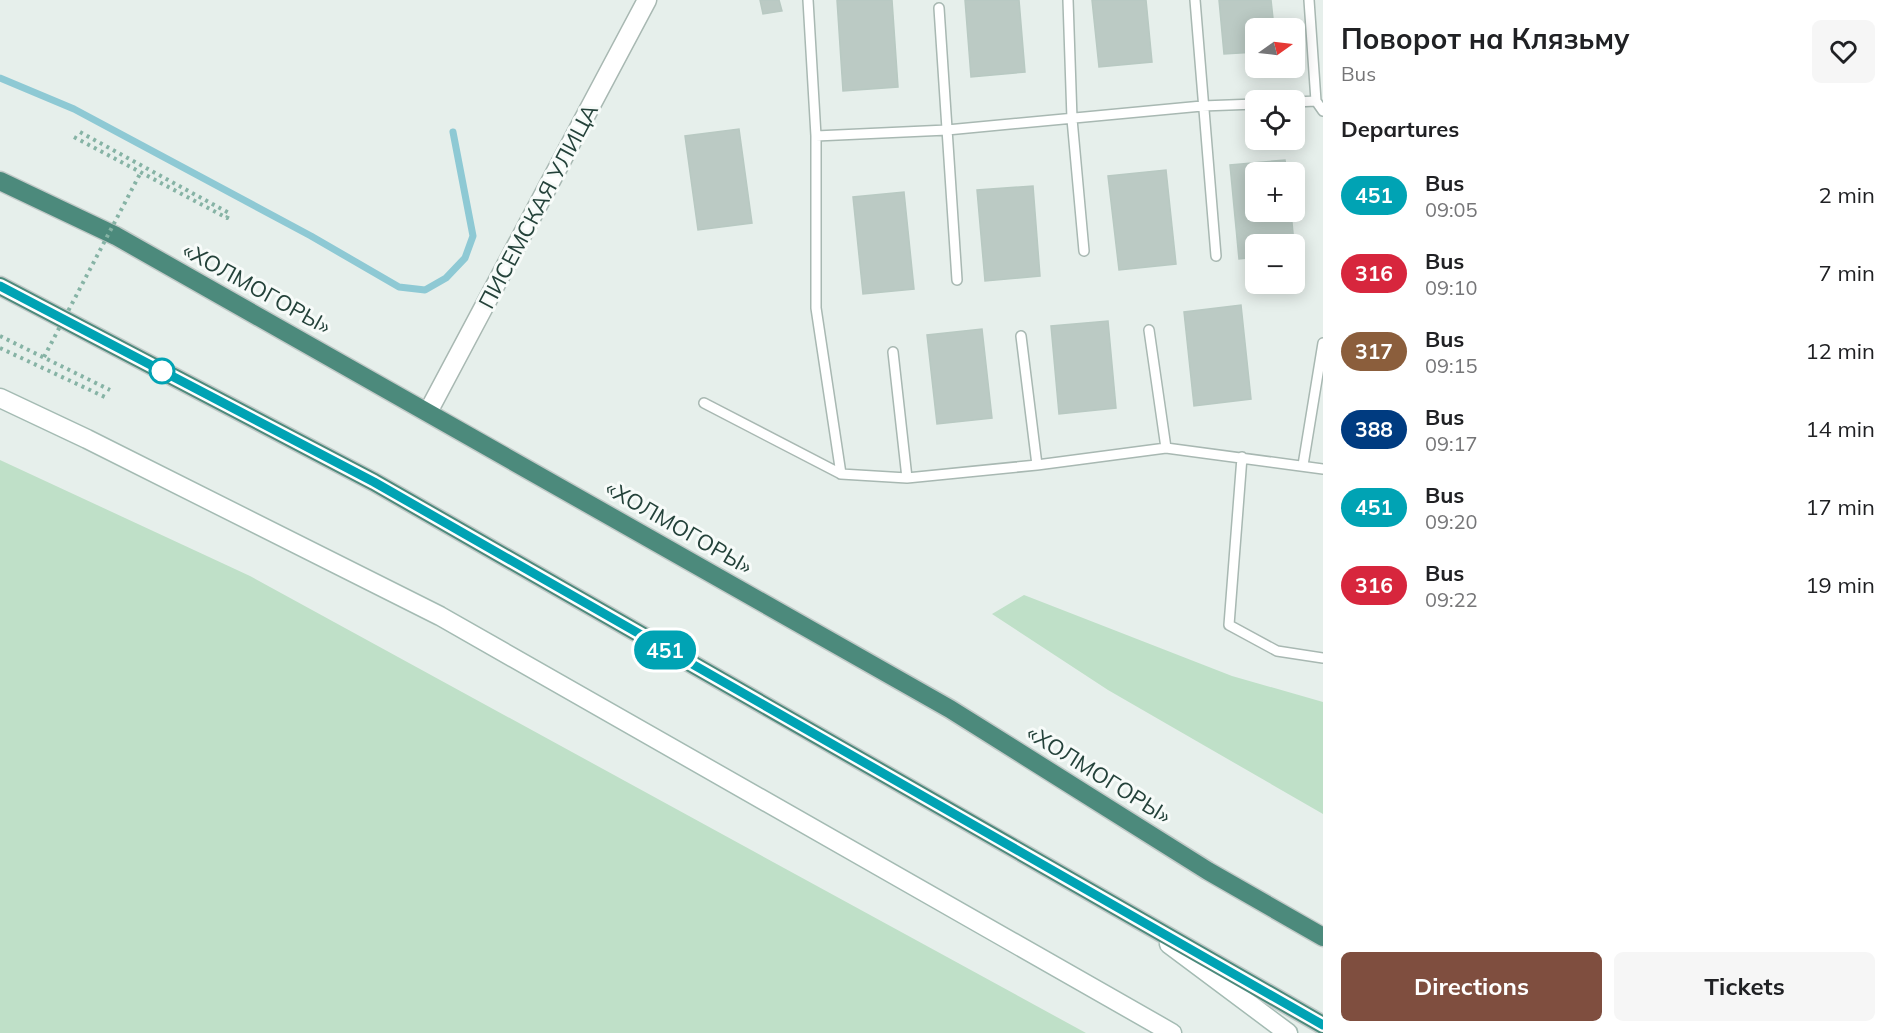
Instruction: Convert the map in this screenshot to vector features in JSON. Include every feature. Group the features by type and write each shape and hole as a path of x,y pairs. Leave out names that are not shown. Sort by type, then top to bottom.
{"highway":[{"name":"«ХОЛМОГОРЫ»","path":"0,180 116,236 950,709 1208,871 1323,937"},
{"path":"0,286 374,482 1323,1025"}],"main road":[{"name":"ПИСЕМСКАЯ УЛИЦА","path":"428,412 647,0"},
{"path":"0,398 87,439 440,616 1172,1033"},
{"path":"1125,911 1288,1033"}],"lane":[{"path":"808,0 816,136 816,308 841,474"},
{"path":"1068,0 1072,119 1084,251"},
{"path":"1195,0 1216,256"},
{"path":"1309,0 1316,100 1323,111"},
{"path":"939,8 957,280"},
{"path":"1305,101 1316,100"},
{"path":"816,136 947,130 1203,106 1245,104"},
{"path":"1149,330 1166,448"},
{"path":"1021,336 1037,465"},
{"path":"1303,465 1323,343"},
{"path":"893,352 907,478"},
{"path":"704,403 841,474 907,478 1037,465 1166,448 1323,469"},
{"path":"1242,457 1229,625 1276,651 1323,658"}],"path":[{"path":"74,136 227,218 229,213 78,130"},
{"path":"44,357 141,172"},
{"path":"0,336 110,390"},
{"path":"0,348 106,398"}],"green space":[{"path":"0,460 250,576 1086,1033 0,1033"},
{"path":"1024,595 1232,676 1323,702 1323,814 1108,690 992,614"}],"building":[{"path":"760,0 779,0 782,11 763,14"},
{"path":"837,0 892,0 898,87 843,91"},
{"path":"965,0 1019,0 1025,72 971,77"},
{"path":"1092,0 1146,0 1152,62 1099,67"},
{"path":"1219,0 1271,0 1273,18 1245,18 1245,53 1224,54"},
{"path":"739,129 752,223 698,230 685,136"},
{"path":"1245,164 1245,222 1292,222 1293,234 1245,234 1245,258 1239,259 1230,165"},
{"path":"1166,170 1176,264 1119,270 1108,176"},
{"path":"1033,186 1040,276 985,281 977,190"},
{"path":"904,192 914,289 863,294 853,197"},
{"path":"1241,305 1251,399 1194,406 1184,312"},
{"path":"1108,321 1116,408 1059,414 1051,326"},
{"path":"982,329 992,418 937,424 927,335"}],"waterway":[{"path":"0,78 74,109 311,236 399,287 425,290 446,278 465,258 473,236 453,132"}],"bus line":[{"name":"451","path":"0,286 374,482 1323,1025"}]}
